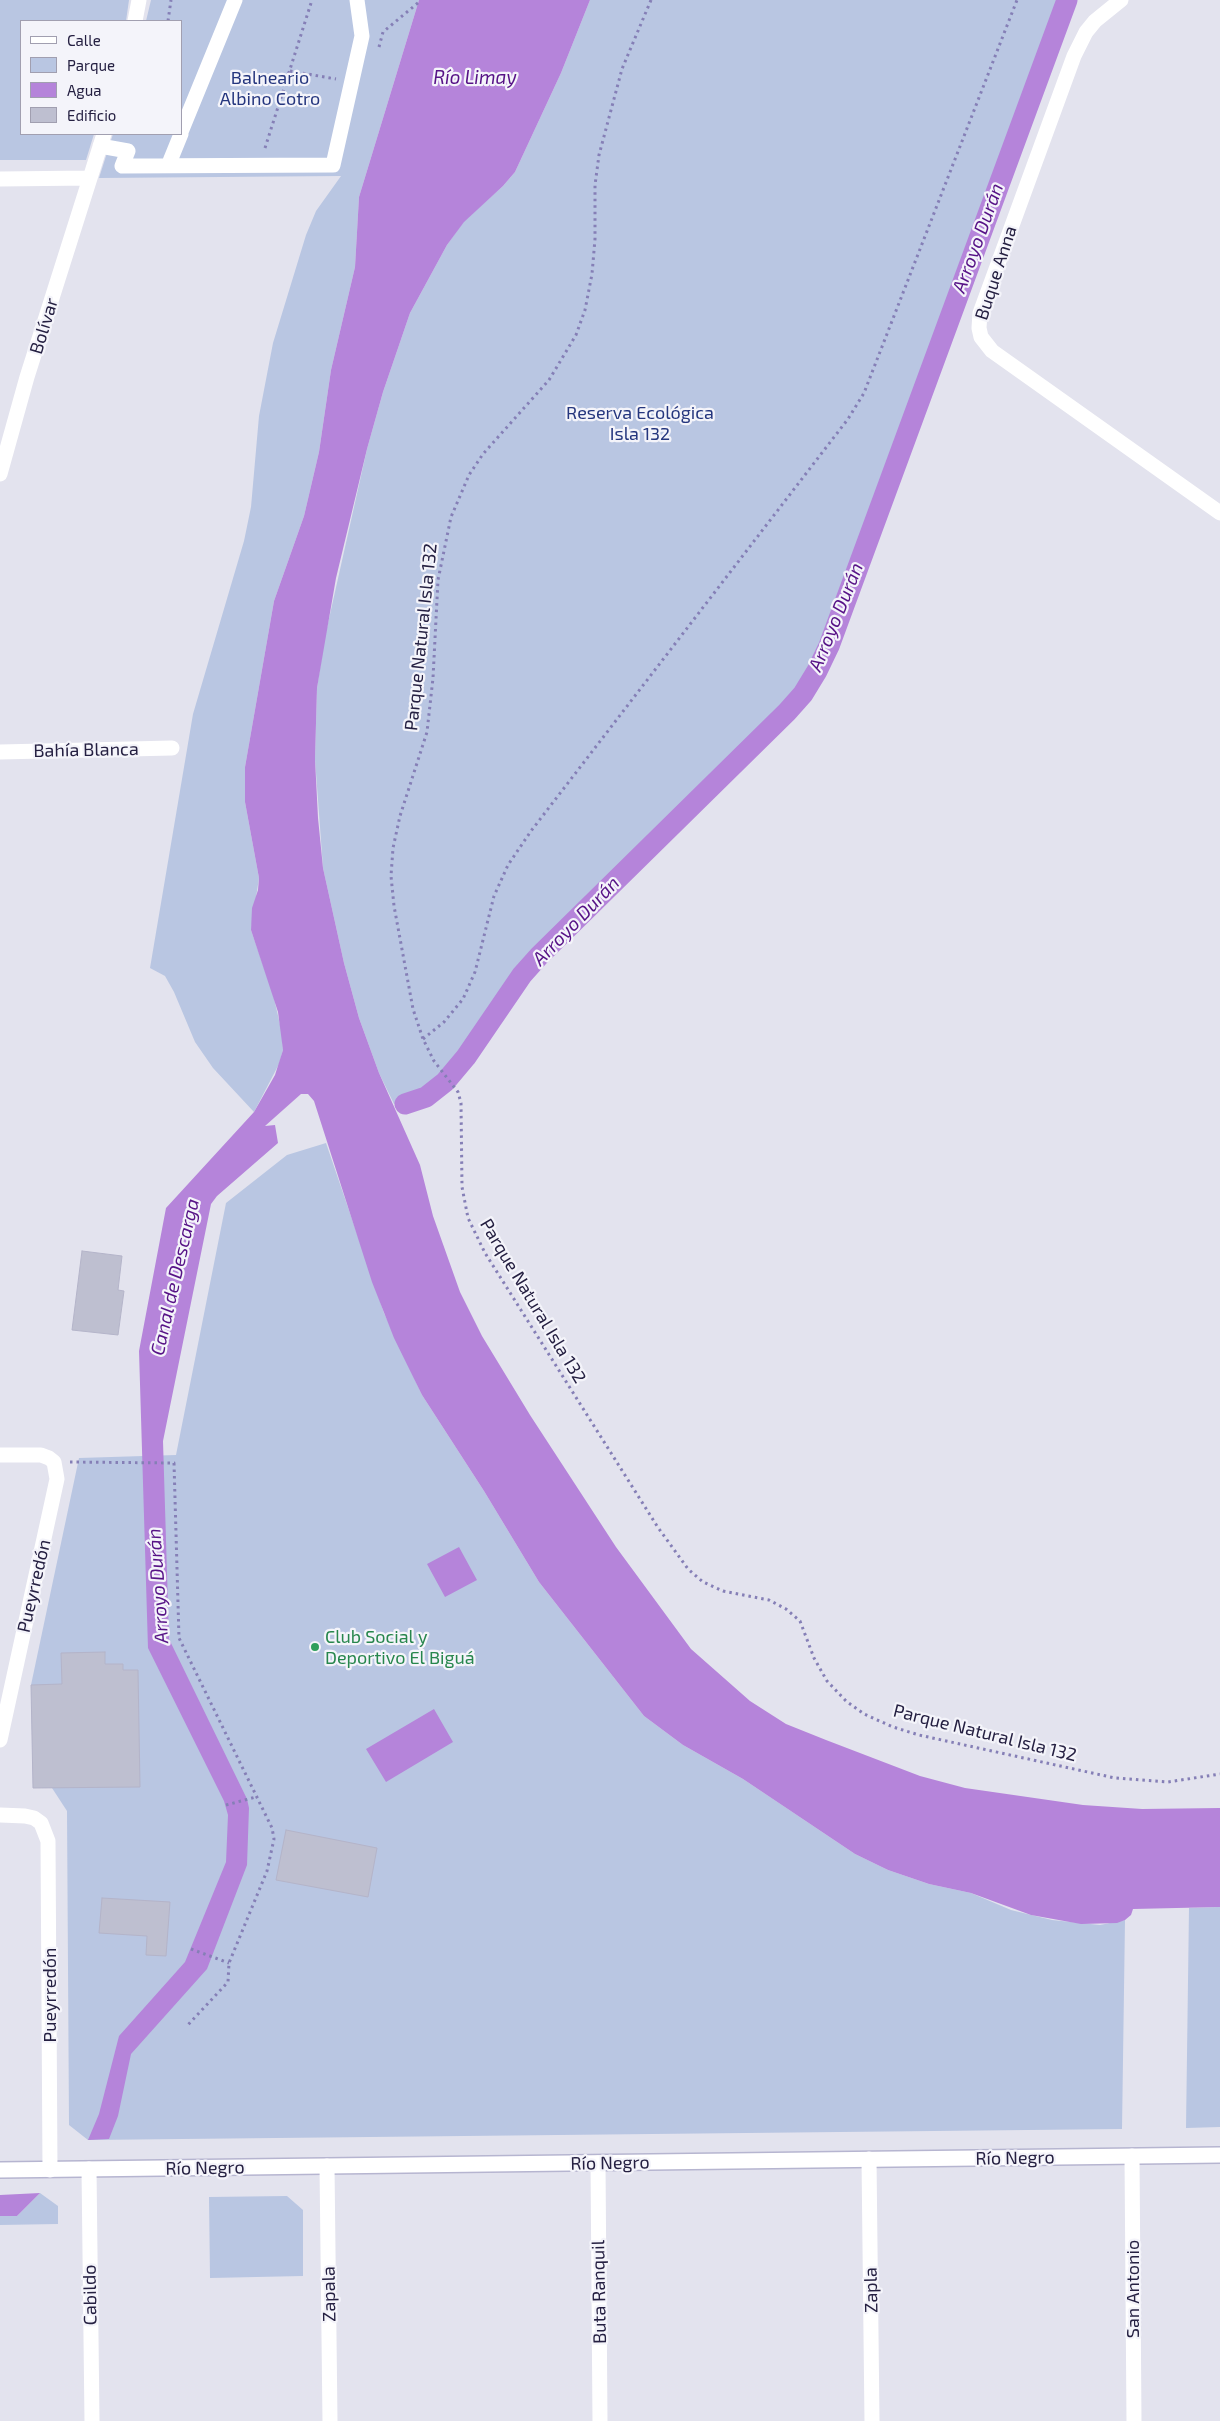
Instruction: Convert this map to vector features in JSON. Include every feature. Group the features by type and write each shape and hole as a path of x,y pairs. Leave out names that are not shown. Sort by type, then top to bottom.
{"street":[{"path":"135,20 139,0"},
{"path":"182,131 235,0"},
{"path":"0,180 90,178 102,140 128,152 122,166 333,165 362,36 357,0"},
{"name":"Buque Anna","path":"1121,0 1090,26 1074,56 980,313 979,328 981,337 992,351 1220,513"},
{"path":"168,166 180,135"},
{"name":"Bolívar","path":"0,474 3,451 90,178"},
{"name":"Bahía Blanca","path":"0,752 172,748"},
{"path":"0,1455 41,1455 54,1462"},
{"name":"Pueyrredón","path":"0,1740 56,1487 57,1470 54,1462"},
{"name":"Pueyrredón","path":"0,1815 25,1816 41,1823 46,1831 50,1850 50,2170"},
{"name":"Río Negro","path":"0,2170 1220,2155"},
{"name":"San Antonio","path":"1132,2156 1134,2421"},
{"name":"Zapla","path":"870,2160 872,2421"},
{"name":"Buta Ranquil","path":"598,2163 600,2421"},
{"name":"Zapala","path":"327,2166 330,2421"},
{"name":"Cabildo","path":"89,2169 92,2421"}],"path":[{"path":"168,20 170,0"},
{"path":"260,165 312,0"},
{"name":"Parque Natural Isla 132","path":"651,0 622,69 599,155 594,185 596,239 592,274 585,310 576,335 549,380 483,454 469,475 451,517 445,537 436,599 433,678 427,732 400,816 393,848 394,906 413,1009 423,1039 434,1061 458,1092 462,1114 462,1187 466,1211 475,1235 657,1526 688,1569 703,1582 723,1591 770,1600 786,1609 800,1621 814,1658 827,1681 846,1701 864,1714 892,1727 919,1735 1115,1778 1168,1782 1220,1774"},
{"path":"423,1039 444,1022 462,998 475,972 494,896 508,865 531,831 848,419 864,393 1017,0"},
{"path":"290,71 352,82"},
{"path":"54,1462 174,1463 178,1628 182,1647 272,1828 273,1850 267,1871 229,1963 228,1982 186,2027"},
{"path":"226,1805 256,1797"},
{"path":"191,1949 229,1963"}],"green space":[{"path":"0,0 129,0 126,20 20,20 20,135 94,135 86,160 0,160"},
{"name":"Balneario Albino Cotro","path":"151,0 419,0 359,197 355,267 331,370 319,452 304,516 274,601 245,767 245,802 259,878 251,930 273,994 282,1033 283,1050 279,1064 254,1112 213,1068 195,1042 174,992 165,976 150,968 193,714 244,541 251,507 259,416 273,343 306,235 316,211 341,176 99,178 113,135 182,135 182,20 146,20"},
{"name":"Reserva Ecológica Isla 132","path":"590,0 1067,0 829,646 803,694 787,712 539,956 509,993 466,1057 437,1090 415,1102 394,1104 379,1073 359,1018 344,963 323,868 315,759 317,688 324,641 367,449 383,392 410,313 447,245 464,221 503,186 515,172 561,73"},
{"name":"Club Social y Deportivo El Biguá","path":"326,1143 384,1313 422,1395 484,1491 539,1582 644,1716 683,1745 743,1779 855,1854 888,1870 929,1884 971,1893 1011,1910 1052,1920 1100,1925 1125,1920 1122,2129 88,2140 69,2125 67,1811 52,1788 33,1788 31,1685 79,1458 176,1455 226,1203 287,1155"},
{"path":"1220,1907 1220,2127 1186,2128 1189,1908"},
{"path":"40,2193 58,2206 58,2224 0,2225 0,2216 17,2216"},
{"path":"287,2196 303,2210 303,2276 210,2278 209,2197"}],"water":[{"name":"Río Limay","path":"419,0 590,0 561,73 515,172 503,186 464,222 447,245 410,313 383,392 367,449 336,578 317,688 315,759 318,818 323,868 344,963 359,1018 379,1073 420,1165 433,1216 460,1292 482,1336 530,1415 616,1547 691,1649 750,1701 786,1724 920,1776 965,1788 1083,1805 1142,1809 1220,1808 1220,1907 1133,1909 1131,1915 1117,1923 1081,1924 1031,1915 971,1893 929,1884 888,1870 855,1854 743,1779 683,1745 644,1716 539,1582 484,1491 422,1395 394,1338 372,1282 314,1101 308,1094 301,1094 265,1126 275,1125 278,1143 217,1196 211,1204 163,1441 169,1639 247,1799 249,1808 247,1865 207,1969 131,2054 118,2116 109,2139 88,2140 99,2114 119,2036 185,1962 226,1862 228,1815 224,1801 148,1648 139,1351 166,1208 254,1112 275,1075 283,1050 278,1012 251,930 252,908 258,890 259,878 245,802 245,767 274,601 304,516 319,452 331,370 355,267 359,197"},
{"path":"459,1547 477,1580 445,1597 427,1564"},
{"path":"434,1709 453,1742 386,1782 366,1749"},
{"path":"40,2193 17,2216 0,2216 0,2195"}],"building":[{"path":"82,1251 122,1256 118,1290 124,1291 118,1335 72,1330"},
{"path":"105,1652 105,1664 123,1664 123,1670 138,1670 140,1787 33,1788 31,1685 62,1684 61,1653"},
{"path":"286,1830 377,1848 368,1897 276,1880"},
{"path":"102,1898 170,1902 166,1956 146,1955 147,1936 99,1933"}],"waterway":[{"name":"Arroyo Durán","path":"405,1104 426,1097 445,1082 466,1057 522,975 539,956 787,712 803,694 817,671 829,646 1067,0"}],"place":[{"name":"Club Social y Deportivo El Biguá","path":"315,1647"}],"water label":[{"name":"Canal de Descarga","path":"175,1277"}]}
